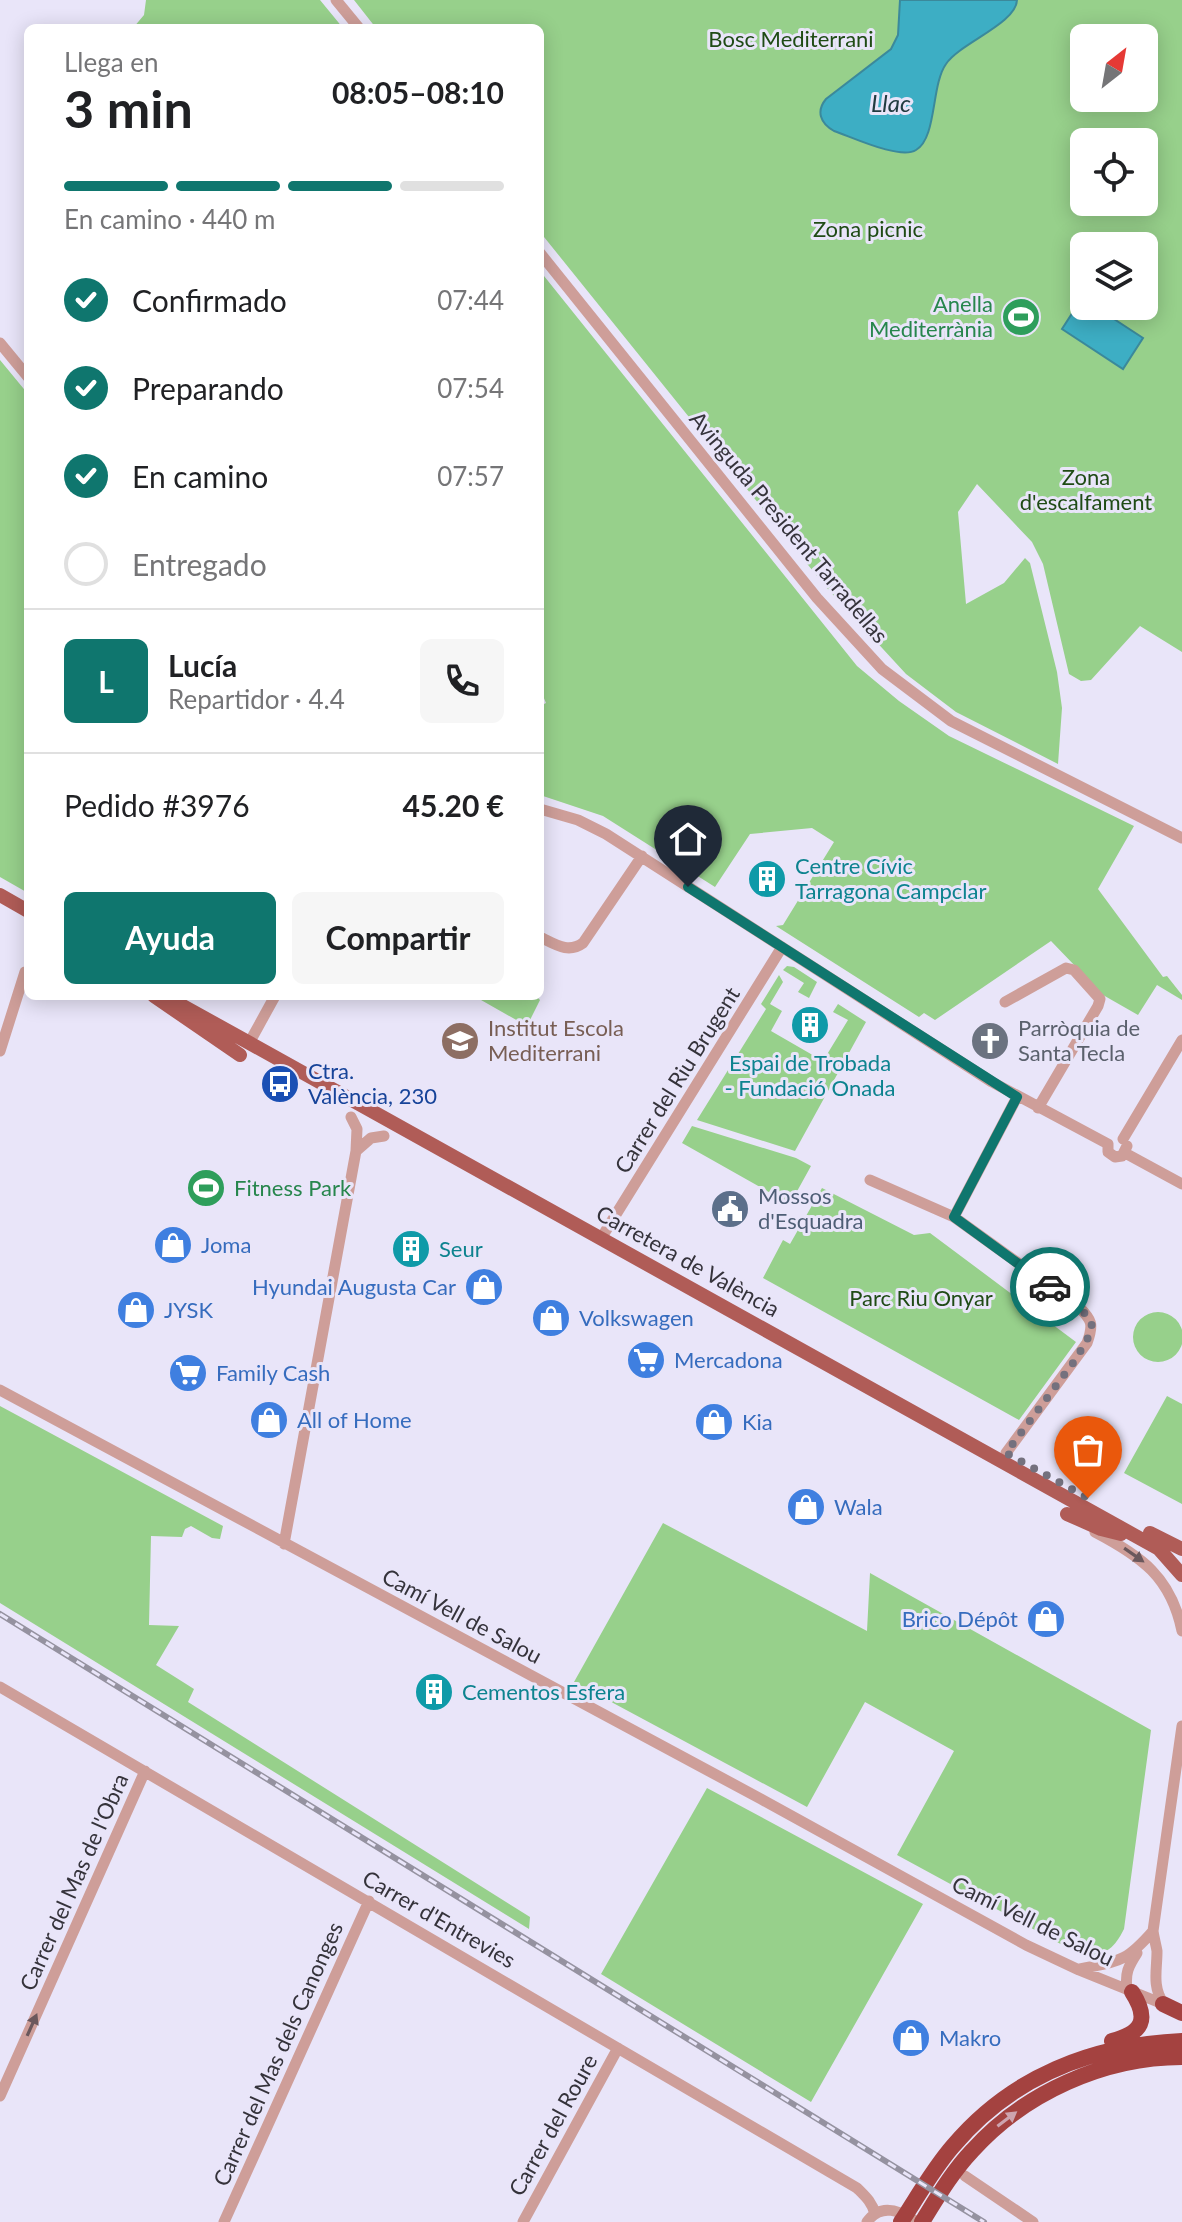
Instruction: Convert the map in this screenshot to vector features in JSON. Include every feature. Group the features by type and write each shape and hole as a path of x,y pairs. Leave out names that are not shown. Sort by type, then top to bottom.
{"highway":[{"path":"897,2216 947,2179 955,2144 999,2102 1092,2047 1131,2036 1140,2023 1141,2011 1132,1991"},
{"path":"1163,2004 1182,2013"},
{"path":"1071,2061 1129,2046 1182,2041"},
{"path":"920,2222 947,2179 1005,2119 1062,2084 1098,2071 1143,2061 1182,2057"}],"main road":[{"path":"0,895 24,909"},
{"path":"0,905 24,918"},
{"path":"160,1000 240,1055"},
{"name":"Carretera de València","path":"172,1000 1133,1534 1159,1549 1182,1575"},
{"name":"Carretera de València","path":"188,1000 1182,1549"},
{"path":"1067,1514 1101,1529 1133,1534"}],"street":[{"path":"336,0 356,24"},
{"name":"Avinguda President Tarradellas","path":"544,258 817,598 882,669 951,721 1182,838"},
{"path":"0,343 24,372"},
{"path":"544,810 578,820 606,834 1017,1097 1108,1144"},
{"path":"544,939 566,949 575,949 583,943 642,856"},
{"name":"Carrer del Riu Brugent","path":"605,1232 782,947"},
{"path":"1005,1002 1066,968 1074,970 1100,999 1038,1108"},
{"path":"0,1051 24,975"},
{"path":"253,1036 273,1000"},
{"path":"1123,1139 1182,1040"},
{"path":"954,1217 1017,1097"},
{"path":"284,1544 356,1151 357,1129 351,1117"},
{"path":"356,1151 371,1138 384,1136"},
{"path":"1114,1138 1123,1139 1127,1145 1125,1153 1119,1157 1111,1155 1108,1144 1114,1138"},
{"path":"1125,1153 1182,1184"},
{"path":"870,1180 954,1217 1078,1306 1089,1318 1092,1326 1087,1343 1006,1453"},
{"name":"Camí Vell de Salou","path":"0,1390 986,1923 1079,1970 1163,2004"},
{"path":"1067,1514 1150,1566 1173,1600 1182,1631"},
{"name":"Carrer d'Entrevies","path":"0,1687 857,2188 873,2206 871,2218"},
{"path":"1163,2004 1157,1994 1157,1951 1153,1931 1182,1726"},
{"name":"Carrer del Mas de l'Obra","path":"0,2096 145,1771"},
{"name":"Carrer del Mas dels Canonges","path":"224,2222 369,1901"},
{"path":"1153,1931 1127,1968 1125,1975 1132,1991 1148,1983 1155,1969"},
{"path":"1079,1970 1119,1961 1141,1945"},
{"name":"Carrer del Roure","path":"523,2222 618,2048"},
{"path":"947,2179 1033,2222"},
{"name":"Carrer d'Entrevies","path":"857,2188 869,2191 897,2216 920,2222"},
{"path":"871,2218 881,2210 897,2216"}],"green space":[{"path":"146,0 320,0 340,24 136,24 144,15"},
{"path":"354,0 1182,0 1182,652 1140,626 1091,680 1081,681 1069,674 1043,564 1032,542 977,484 958,512 966,604 1004,583 1025,558 1030,563 1057,672 1062,708 1058,764 956,712 906,674 825,586 544,237 544,24 373,24"},
{"path":"544,276 857,666 899,701 949,736 1134,826 1098,889 1163,977 1167,976 1182,995 1182,1000 1157,985 1138,1015 1103,995 1051,941 935,1020 924,1013 919,1017 776,926 783,925 834,842 812,828 750,834 715,887 603,816 544,796"},
{"path":"0,360 24,389 24,891 0,877"},
{"path":"787,966 794,967 817,982 809,998 798,992 804,983 783,970"},
{"path":"779,975 783,982 770,1004 782,1011 771,1031 823,1061 848,1020 833,1012 838,1004 866,1022 795,1151 697,1120 766,1009 761,1004"},
{"path":"481,1000 540,1000 527,1026"},
{"path":"692,1126 796,1158 811,1166 790,1204 682,1143"},
{"name":"Parc Riu Onyar","path":"822,1188 914,1235 930,1233 1076,1342 1019,1420 763,1278 783,1240 790,1244"},
{"path":"1158,1312 1175,1320 1183,1337 1175,1354 1158,1362 1141,1354 1133,1337 1141,1320"},
{"path":"1167,1396 1182,1404 1182,1504 1124,1473"},
{"path":"0,1406 223,1526 220,1539 191,1526 185,1529 182,1537 151,1536 149,1625 179,1626 156,1665 194,1689 188,1702 530,1917 529,1929 0,1603"},
{"path":"663,1523 867,1631 870,1573 1151,1730 1124,1929 1116,1943 1101,1953 1079,1954 897,1855 954,1751 865,1702 807,1807 574,1682"},
{"path":"707,1788 923,1904 811,2102 601,1974"}],"water":[{"name":"Llac","path":"900,0 1017,0 1007,17 946,64 923,144 909,152 888,150 834,131 823,121 820,112 826,99 891,49 898,35"},
{"path":"1070,317 1070,320 1115,320 1143,338 1123,369 1062,329"}],"railway":[{"path":"0,1614 984,2222"}],"way so far":[{"path":"1050,1287 1078,1306 1092,1326 1087,1343 1006,1453 1088,1498"}],"place":[{"name":"Anella Mediterrània","path":"1021,317"},
{"name":"Centre Cívic Tarragona Campclar","path":"767,879"},
{"name":"Espai de Trobada - Fundació Onada","path":"810,1025"},
{"name":"Institut Escola Mediterrani","path":"460,1041"},
{"name":"Parròquia de Santa Tecla","path":"990,1041"},
{"name":"Ctra. València, 230","path":"280,1084"},
{"name":"Fitness Park","path":"206,1188"},
{"name":"Mossos d'Esquadra","path":"730,1209"},
{"name":"Joma","path":"173,1245"},
{"name":"Seur","path":"411,1249"},
{"name":"Hyundai Augusta Car","path":"484,1287"},
{"name":"JYSK","path":"136,1310"},
{"name":"Volkswagen","path":"551,1318"},
{"name":"Mercadona","path":"646,1360"},
{"name":"Family Cash","path":"188,1373"},
{"name":"All of Home","path":"269,1420"},
{"name":"Kia","path":"714,1422"},
{"name":"Wala","path":"806,1507"},
{"name":"Brico Dépôt","path":"1046,1619"},
{"name":"Cementos Esfera","path":"434,1692"},
{"name":"Makro","path":"911,2038"}],"route":[{"path":"688,887 1017,1097 954,1217 1050,1287"}],"park label":[{"name":"Bosc Mediterrani","path":"791,39"},
{"name":"Zona picnic","path":"868,229"},
{"name":"Zona d'escalfament","path":"1086,490"}]}
